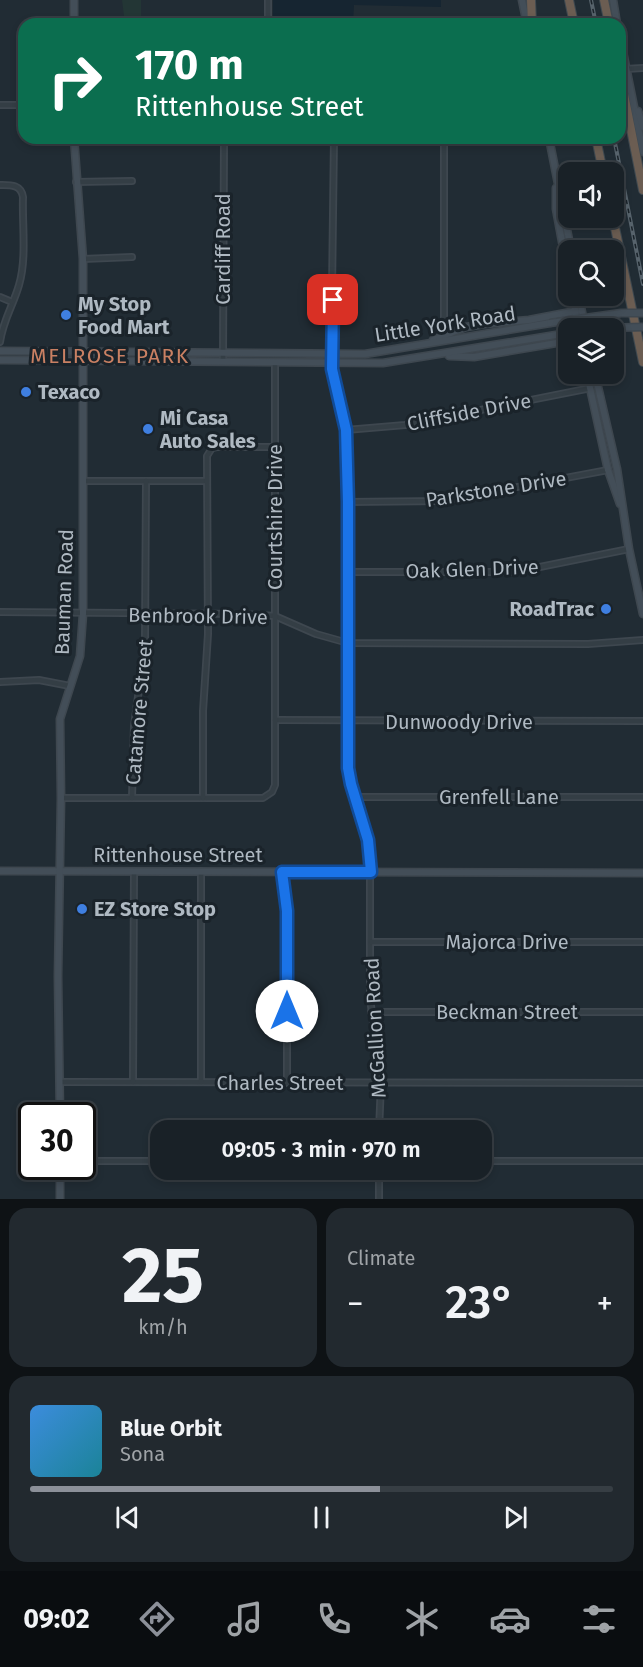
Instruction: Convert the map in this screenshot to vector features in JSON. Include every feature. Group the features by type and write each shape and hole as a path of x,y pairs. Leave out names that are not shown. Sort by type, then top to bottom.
{"highway":[{"path":"531,0 532,18"},
{"path":"569,0 573,18"},
{"path":"604,0 608,18"},
{"path":"626,94 643,190"},
{"path":"597,144 601,162"},
{"path":"615,228 643,362"}],"main road":[{"path":"74,0 74,18"},
{"path":"522,0 526,18"},
{"path":"613,0 616,18"},
{"path":"626,83 643,128"},
{"path":"626,87 643,152"},
{"name":"Bauman Road","path":"60,1102 58,976 60,720 80,656 83,614 82,259 74,144"},
{"path":"550,144 569,240"},
{"path":"556,172 556,208 562,240"},
{"path":"575,306 577,318"},
{"path":"581,306 583,318"},
{"path":"426,344 484,324 529,320 576,311"},
{"name":"Little York Road","path":"583,318 643,313"},
{"path":"553,315 564,318"},
{"name":"Little York Road","path":"0,351 365,354 558,322"},
{"path":"624,327 643,327"},
{"name":"Little York Road","path":"0,360 383,363 552,336 558,337"},
{"path":"431,356 474,357 558,341"},
{"path":"590,384 608,470 624,516"},
{"path":"597,384 617,469 643,614"},
{"name":"Rittenhouse Street","path":"0,872 643,873"},
{"path":"60,1180 60,1199"}],"street":[{"path":"267,0 268,18"},
{"path":"626,71 643,68"},
{"path":"0,105 18,105"},
{"name":"Cardiff Road","path":"223,360 224,144"},
{"name":"McGallion Road","path":"334,144 332,363 334,383 346,430 348,768 354,797 368,840 371,872 371,1012 381,1083 380,1120"},
{"path":"444,144 444,336"},
{"path":"76,182 132,181"},
{"path":"0,185 18,187 23,197 22,269 19,287 4,319 0,342"},
{"path":"82,259 132,257"},
{"path":"0,297 12,302"},
{"name":"Courtshire Drive","path":"203,798 263,798 273,792 275,781 275,362"},
{"name":"Cliffside Drive","path":"346,430 405,425 591,388"},
{"path":"61,798 203,798 209,451 212,448 222,447 276,447"},
{"name":"Parkstone Drive","path":"348,502 443,501 608,470"},
{"path":"83,481 207,481"},
{"name":"Catamore Street","path":"132,798 134,726 144,658 146,614 146,482"},
{"name":"Oak Glen Drive","path":"348,572 515,572 630,549"},
{"name":"Benbrook Drive","path":"0,612 275,616 316,634 348,643 588,644 643,640"},
{"path":"0,682 39,680 70,686"},
{"name":"Dunwoody Drive","path":"275,720 348,722 643,721"},
{"name":"Grenfell Lane","path":"354,797 643,798"},
{"path":"133,1082 134,871"},
{"path":"201,871 201,1082"},
{"path":"282,872 287,925 287,1083"},
{"name":"Majorca Drive","path":"371,942 643,942"},
{"name":"Beckman Street","path":"371,1012 643,1012"},
{"name":"Charles Street","path":"60,1082 643,1083"},
{"path":"96,1161 150,1161"},
{"path":"492,1161 643,1161"},
{"path":"379,1180 379,1199"}],"green space":[{"path":"122,0 141,0 141,18 124,18"}],"water":[{"path":"273,0 441,0 441,7 354,5 353,18 273,18"}],"railway":[{"path":"591,0 595,18"},
{"path":"615,144 643,284"}],"place":[{"name":"My Stop Food Mart","path":"66,315"},
{"name":"Texaco","path":"26,392"},
{"name":"Mi Casa Auto Sales","path":"148,429"},
{"name":"RoadTrac","path":"606,609"},
{"name":"EZ Store Stop","path":"82,909"}],"district":[{"name":"MELROSE PARK","path":"110,356"}],"route":[{"path":"287,1011 287,911 282,872 371,872 368,840 354,797 348,768 346,430 332,369 333,300"}]}
